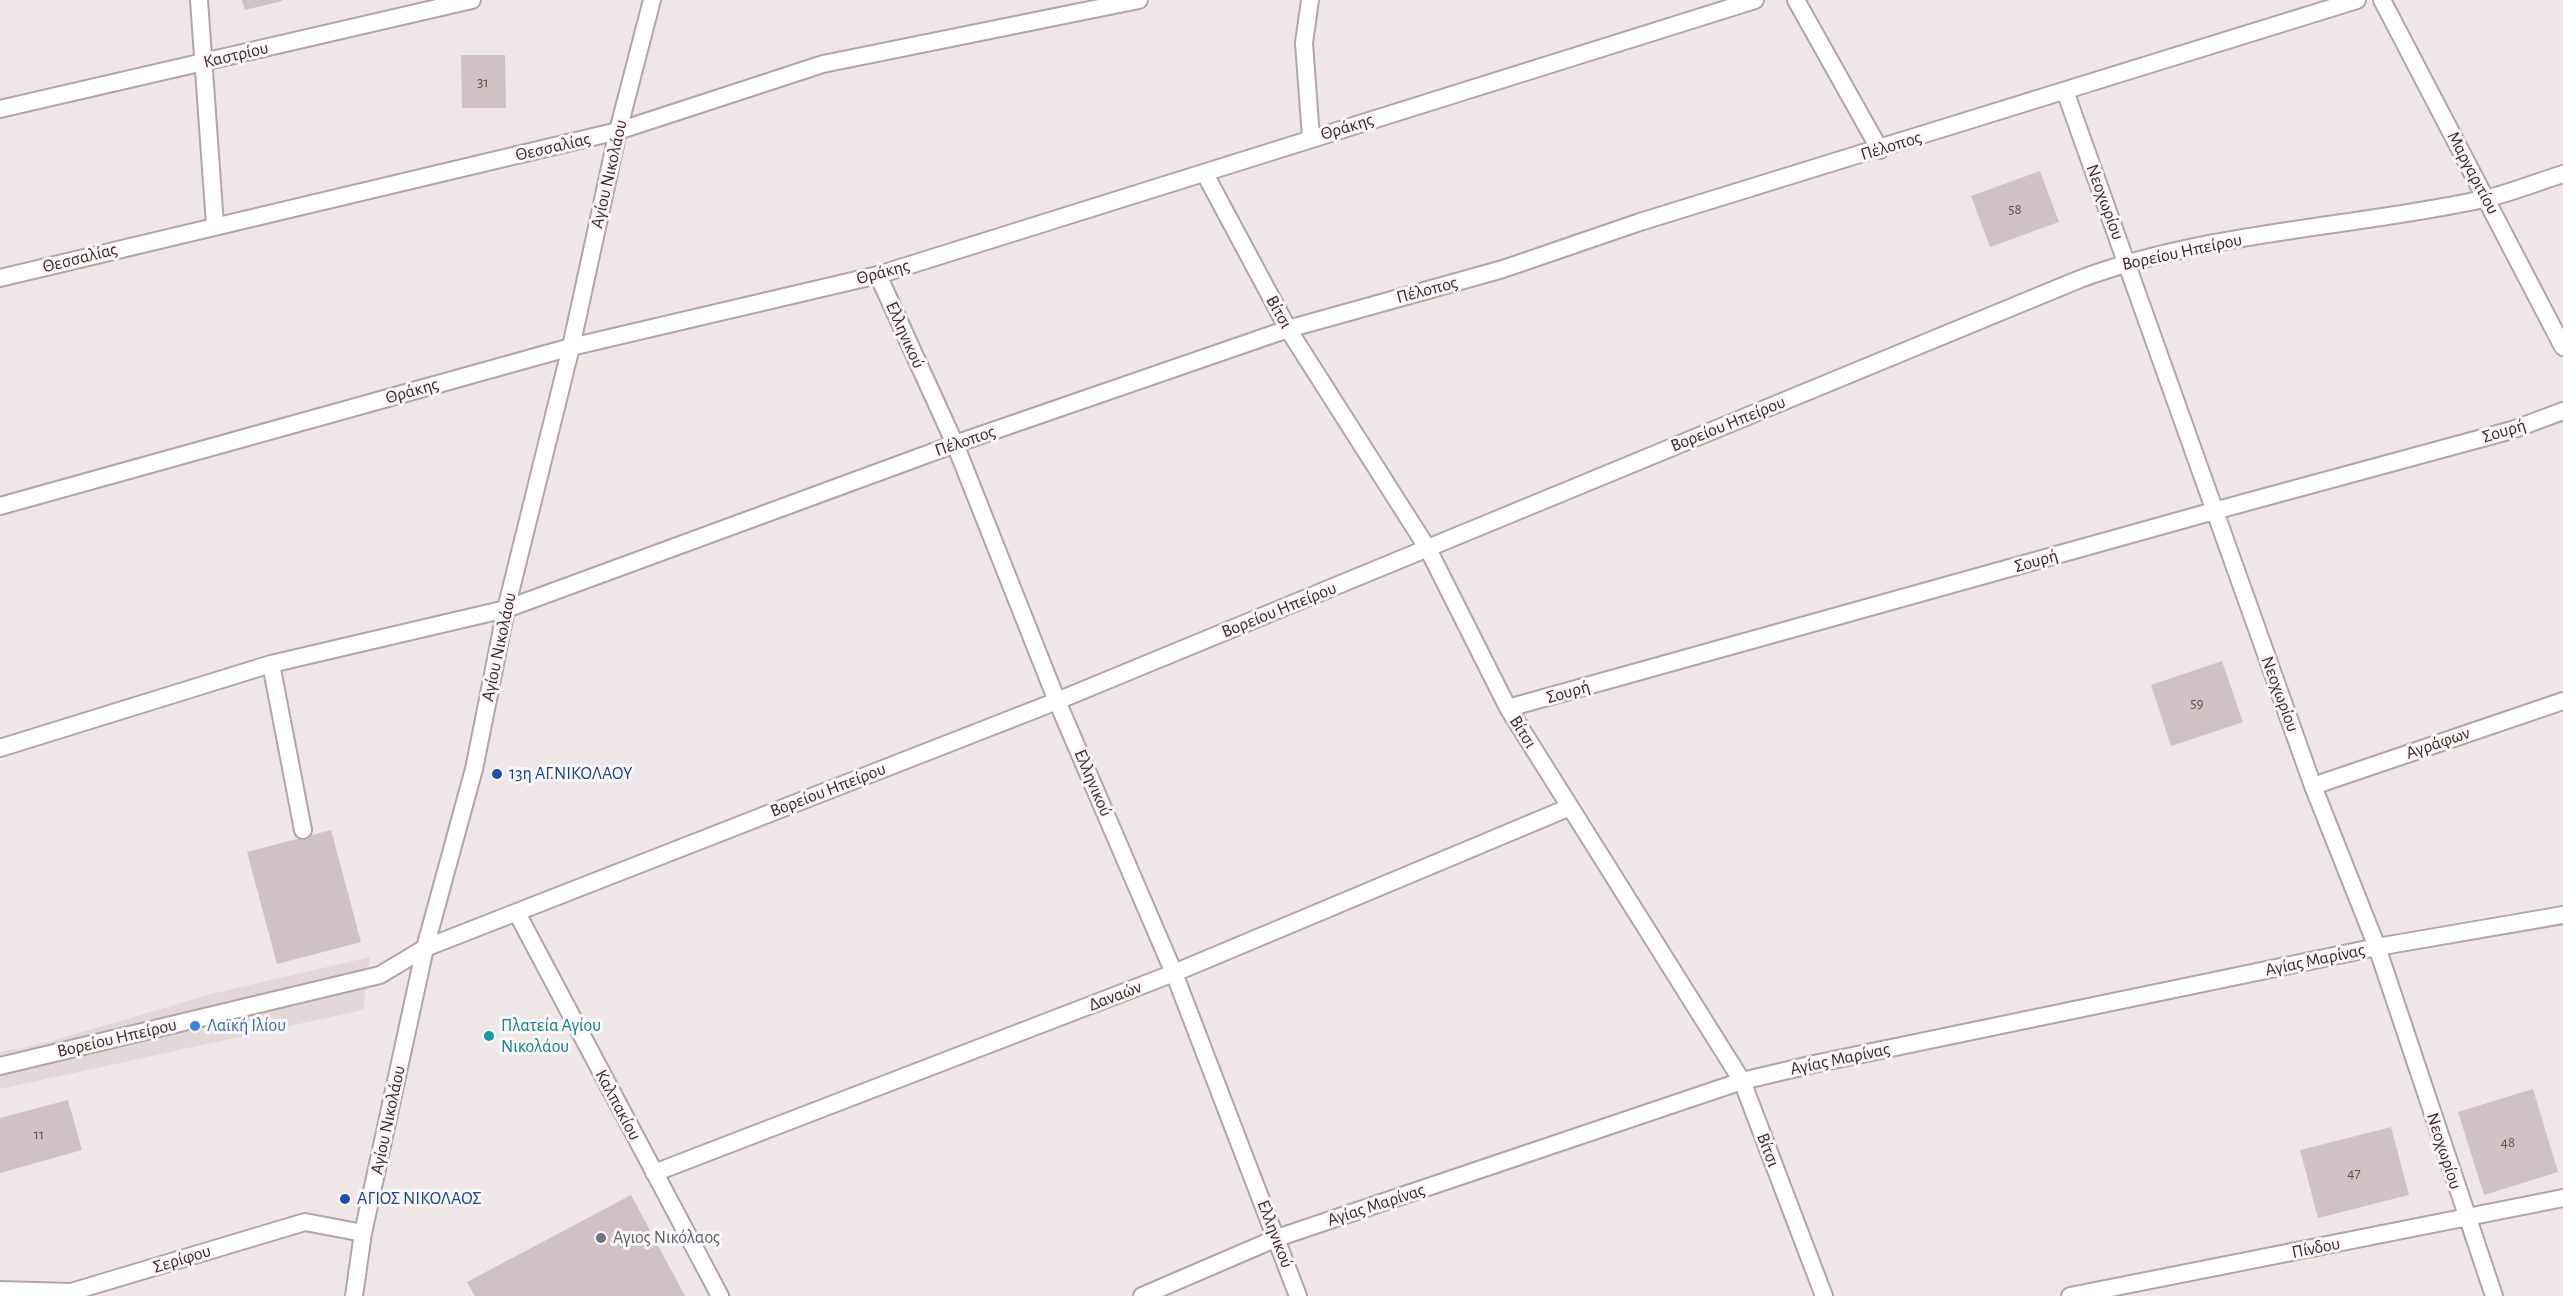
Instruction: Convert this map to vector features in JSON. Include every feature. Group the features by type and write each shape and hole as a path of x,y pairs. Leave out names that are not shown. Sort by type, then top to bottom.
{"street":[{"path":"199,0 215,225"},
{"name":"Καστρίου","path":"0,109 472,0"},
{"name":"Αγίου Νικολάου","path":"354,1296 363,1233 425,948 474,769 506,609 571,347 618,131 652,0"},
{"name":"Θεσσαλίας","path":"0,278 215,225 618,131 824,64 1138,0"},
{"path":"1310,0 1304,43 1311,138"},
{"name":"Θράκης","path":"0,506 571,347 878,275 1755,0"},
{"path":"1796,0 1880,150"},
{"name":"Πέλοπος","path":"0,748 271,664 506,609 955,444 1288,329 1503,269 1640,222 1880,150 2357,0"},
{"name":"Μαργαριτίου","path":"2382,0 2563,346"},
{"name":"Νεοχωρίου","path":"2065,91 2313,786 2377,947 2494,1296"},
{"name":"Βίτσι","path":"1205,174 1288,329 1428,549 1508,708 1742,1082 1824,1296"},
{"name":"Βορείου Ηπείρου","path":"0,1066 380,975 425,948 518,914 586,884 1057,701 2069,283 2126,262 2180,249 2487,198 2563,174"},
{"name":"Ελληνικού","path":"878,275 955,444 1057,701 1174,973 1298,1296"},
{"name":"Σουρή","path":"1508,708 2512,430 2563,411"},
{"path":"271,664 303,830"},
{"name":"Αγράφων","path":"2313,786 2563,701"},
{"name":"Δαναών","path":"654,1173 1174,973 1570,807"},
{"name":"Καλπακίου","path":"518,914 720,1296"},
{"name":"Αγίας Μαρίνας","path":"1142,1296 1277,1238 1742,1082 1814,1064 2377,947 2563,915"},
{"name":"Πίνδου","path":"2070,1296 2563,1198"},
{"name":"Σερίφου","path":"0,1290 71,1292 305,1222 363,1233"}],"shaded area":[{"name":"Λαϊκή Ιλίου","path":"370,957 363,1010 0,1089 0,1052 48,1042 215,993"}],"building":[{"path":"242,0 282,0 282,1 245,10"},
{"path":"461,55 505,55 506,108 462,108"},
{"path":"2040,171 2059,222 1990,247 1971,196"},
{"path":"2222,661 2243,722 2171,746 2151,685"},
{"path":"331,830 361,942 277,964 247,852"},
{"path":"2533,1089 2558,1172 2484,1195 2458,1112"},
{"path":"68,1100 82,1150 0,1173 0,1118"},
{"path":"2391,1127 2409,1195 2318,1218 2300,1150"},
{"name":"Αγιος Νικόλαος","path":"631,1195 685,1296 475,1296 467,1282"}],"place":[{"name":"13η ΑΓ.ΝΙΚΟΛΑΟΥ","path":"497,774"},
{"name":"Λαϊκή Ιλίου","path":"195,1026"},
{"name":"Πλατεία Αγίου Νικολάου","path":"489,1036"},
{"name":"ΑΓΙΟΣ ΝΙΚΟΛΑΟΣ","path":"345,1199"},
{"name":"Αγιος Νικόλαος","path":"601,1238"}]}
